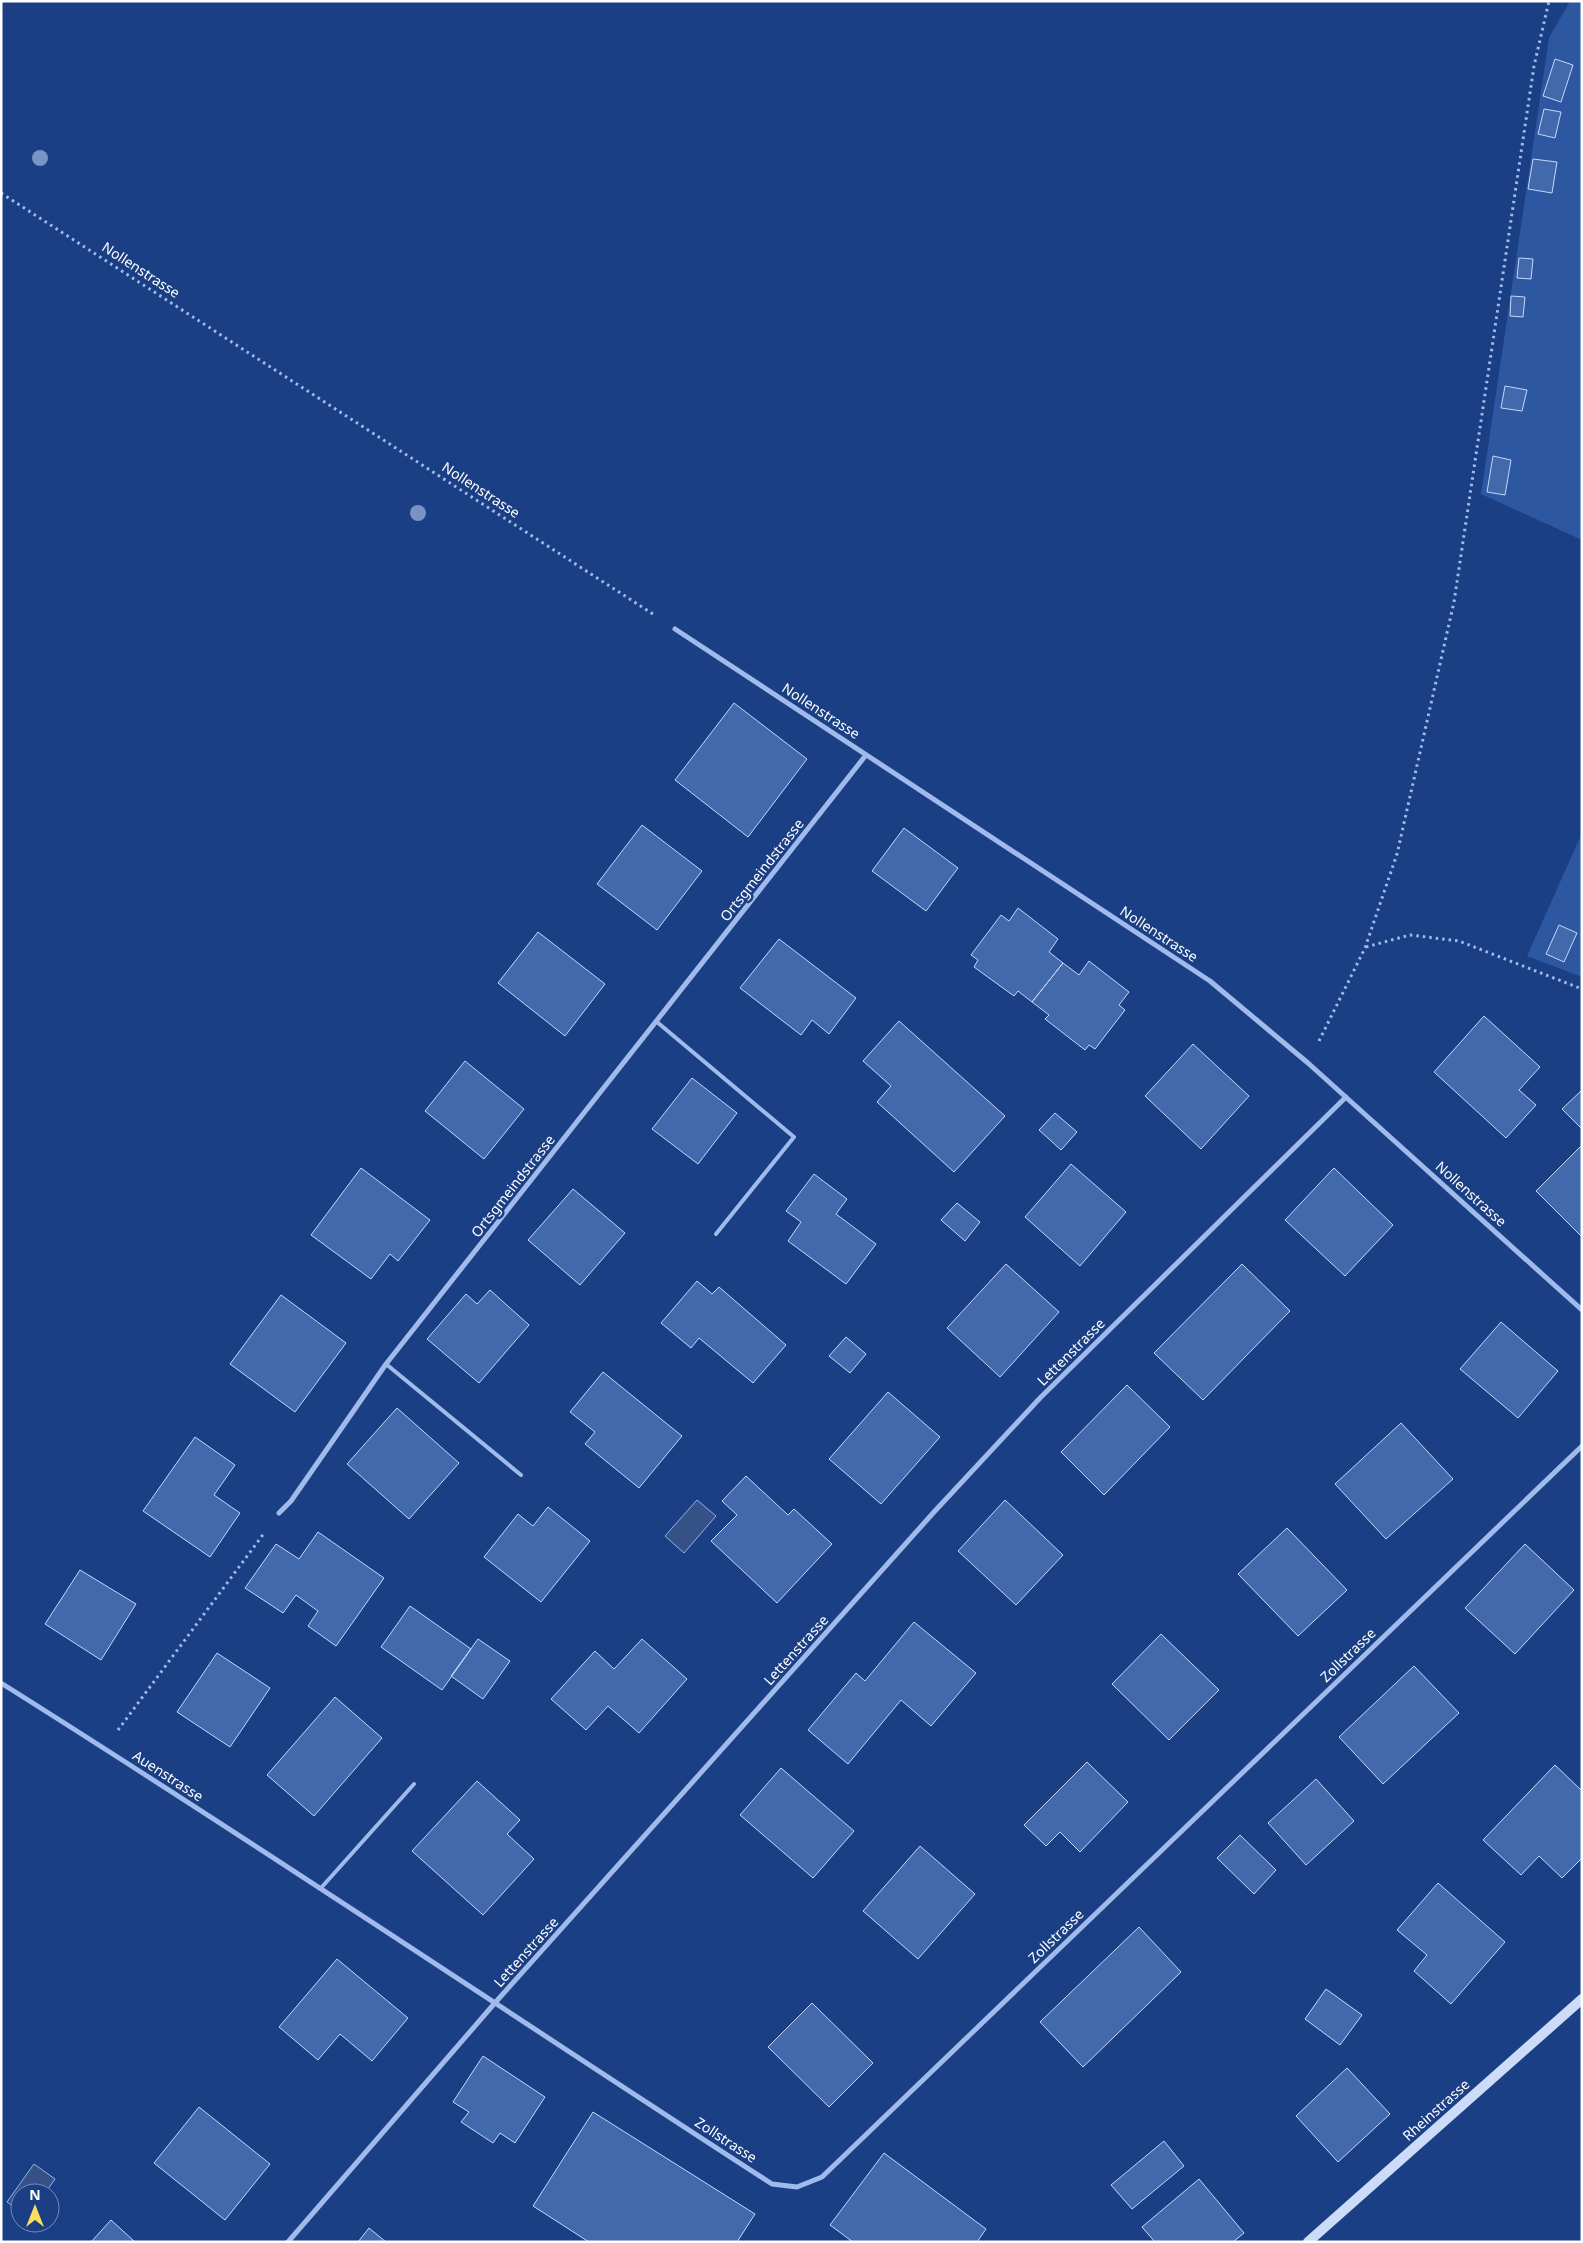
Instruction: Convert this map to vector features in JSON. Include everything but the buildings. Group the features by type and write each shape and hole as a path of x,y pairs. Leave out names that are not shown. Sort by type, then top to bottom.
{"main road":[{"name":"Rheinstrasse","path":"1308,2242 1582,1999"}],"street":[{"name":"Nollenstrasse","path":"675,629 1210,981 1308,1063 1582,1310"},
{"name":"Ortsgmeindstrasse","path":"278,1513 291,1501 386,1364 866,755"},
{"name":"Lettenstrasse","path":"288,2242 494,2004 934,1512 1040,1398 1346,1097"},
{"name":"Zollstrasse","path":"494,2004 772,2184 797,2187 822,2176 1582,1446"},
{"name":"Auenstrasse","path":"1,1683 321,1888 494,2004"}],"lane":[{"path":"657,1022 794,1137 716,1234"},
{"path":"386,1364 521,1475"},
{"path":"321,1888 414,1784"}],"path":[{"path":"1308,1063 1365,948 1397,854 1454,602 1534,66 1548,1"},
{"name":"Nollenstrasse","path":"1,193 675,629"},
{"path":"1365,948 1410,935 1458,941 1582,989"},
{"path":"104,1748 278,1513"}],"shaded area":[{"path":"1570,1 1582,1 1582,540 1481,494 1549,38"},
{"path":"1582,833 1582,977 1527,956"},
{"path":"697,1500 716,1516 684,1553 665,1536"},
{"path":"34,2164 55,2179 52,2183 20,2183"}]}
